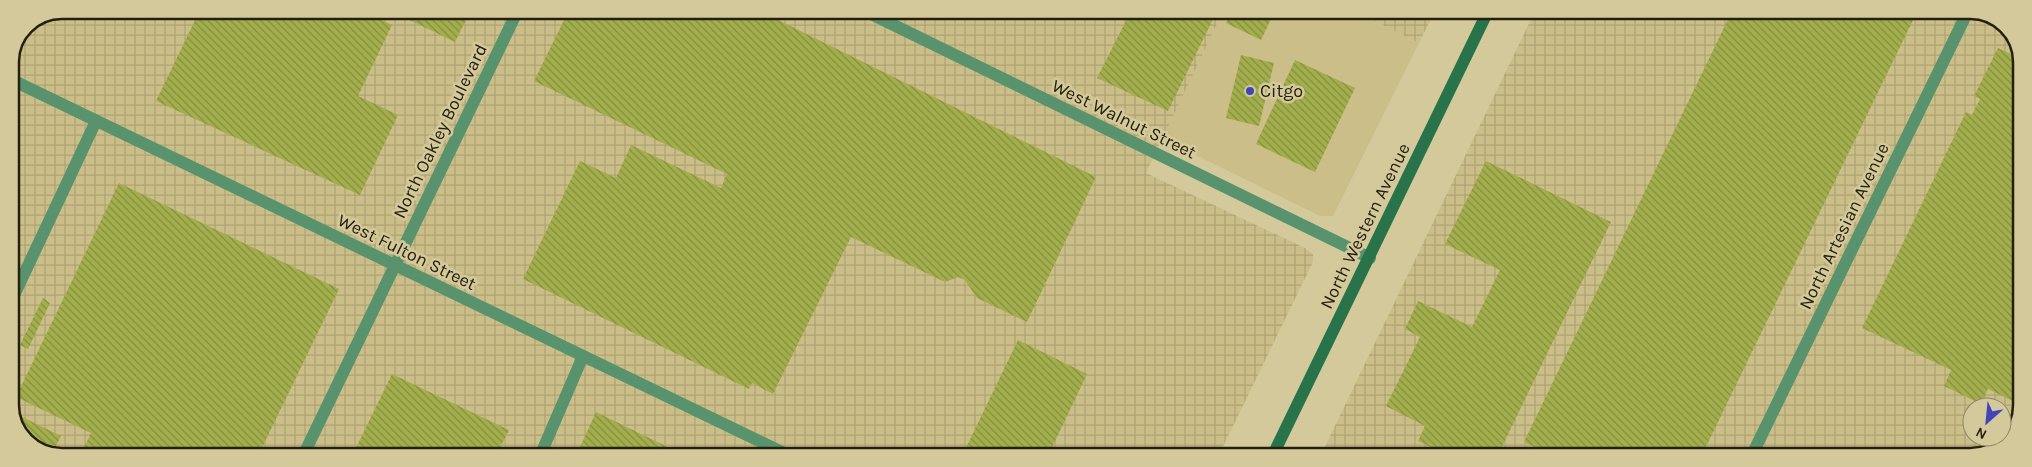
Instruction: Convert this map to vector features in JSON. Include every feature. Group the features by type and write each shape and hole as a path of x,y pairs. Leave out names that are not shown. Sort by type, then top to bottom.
{"main road":[{"name":"North Western Avenue","path":"1276,448 1484,19"}],"street":[{"name":"North Oakley Boulevard","path":"307,448 514,19"},
{"name":"West Walnut Street","path":"881,19 1370,258"},
{"name":"North Artesian Avenue","path":"1755,448 1964,19"},
{"name":"West Fulton Street","path":"19,84 772,448"},
{"path":"19,285 96,121"},
{"path":"543,448 583,356"}],"shaded area":[{"path":"62,19 1219,19 1146,173 1305,248 1313,254 1313,262 1222,448 53,447 45,445 29,434 22,422 19,408 20,53 22,45 31,31 45,22"},
{"name":"Citgo","path":"1219,19 1371,19 1419,43 1333,216 1320,216 1161,138"},
{"path":"1371,19 1431,19 1419,43"},
{"path":"1531,19 1970,19 1984,21 1999,29 2010,45 2013,59 2013,405 2012,414 2012,397 1962,397 1962,447 1979,447 1324,448"}],"building":[{"path":"196,19 380,19 392,25 358,96 398,115 360,195 156,101"},
{"path":"408,19 466,19 455,42"},
{"path":"565,19 776,19 1096,177 1027,322 977,298 965,280 958,277 945,282 851,237 773,394 752,383 749,389 523,279 580,161 616,178 631,145 721,188 727,174 534,81"},
{"path":"1127,19 1213,19 1168,111 1097,78"},
{"path":"1228,19 1271,19 1261,40 1226,23"},
{"path":"1728,19 1914,19 1705,448 1536,448 1524,442"},
{"path":"1998,48 2012,55 2013,401 2012,397 2004,397 1988,389 1984,397 1967,397 1944,386 1951,370 1862,328 1966,112 1972,115 1980,99 1974,96"},
{"name":"Citgo","path":"1241,55 1274,63 1259,126 1226,118"},
{"path":"1295,60 1355,88 1315,172 1256,144"},
{"path":"1486,161 1611,222 1501,448 1432,448 1418,441 1425,426 1386,406 1420,337 1405,329 1418,301 1472,327 1500,270 1445,244"},
{"path":"119,183 339,289 262,448 84,448 91,433 19,398 19,391"},
{"path":"43,298 50,303 28,349 20,345"},
{"path":"1018,340 1087,374 1052,448 966,448"},
{"path":"392,374 509,430 500,448 356,448"},
{"path":"596,412 670,448 580,448"},
{"path":"21,416 61,436 55,447 45,445 29,434"}],"place":[{"name":"Citgo","path":"1250,91"}]}
